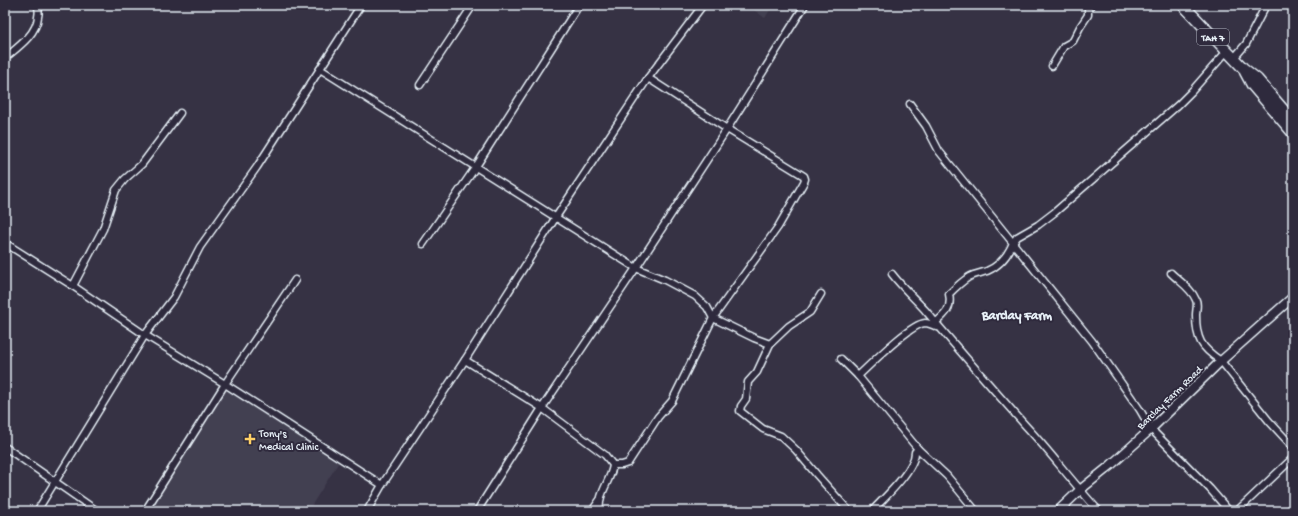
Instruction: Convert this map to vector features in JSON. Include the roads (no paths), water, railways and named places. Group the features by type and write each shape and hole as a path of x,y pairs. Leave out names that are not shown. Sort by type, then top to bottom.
{"highway":[{"name":"TAH 7","path":"1183,5 1230,55 1257,79 1293,121"},
{"name":"TAH 7","path":"1243,68 1252,85 1293,133"}],"street":[{"path":"5,58 29,36 37,25 39,8 37,5"},
{"path":"37,511 145,335 174,297 200,248 257,167 361,5"},
{"path":"420,85 473,5"},
{"path":"423,244 475,168 579,5"},
{"path":"367,511 382,485 648,78 703,5"},
{"path":"476,511 542,408 727,129 805,5"},
{"path":"1052,66 1064,46 1073,41 1088,15 1088,9 1091,5"},
{"path":"937,325 945,315 951,302 949,294 958,285 970,276 988,270 998,263 1009,252 1017,237 1038,225 1055,212 1178,105 1230,55 1246,44 1266,5"},
{"path":"320,68 475,168 636,268 665,280 695,296 707,307 713,318 770,344"},
{"path":"613,465 628,463 658,417 672,401 713,318 778,227 805,179 804,176 648,78"},
{"path":"910,104 926,126 939,151 1092,341 1140,410 1151,429 1210,489 1229,511"},
{"path":"73,286 103,230 116,190 125,179 142,164 180,113"},
{"path":"5,243 73,286 145,335 225,384 382,485"},
{"path":"1171,273 1183,284 1197,301 1196,316 1198,336 1201,343 1221,361 1269,421 1293,446"},
{"path":"892,274 900,285 924,310 1027,427 1098,511"},
{"path":"146,511 225,384 296,280"},
{"path":"821,294 810,312 789,326 770,344 756,372 748,382 746,399 741,406 740,411 763,429 781,436 796,450 816,475 849,511"},
{"name":"Barclay Farm Road","path":"1058,511 1080,490 1111,465 1151,429 1221,361 1293,296"},
{"path":"858,376 916,326 924,323 937,325"},
{"path":"464,360 542,408 605,455 613,465 612,472 604,488 600,501 600,511"},
{"path":"842,360 858,376 918,449 947,476 976,511"},
{"path":"5,446 98,511"},
{"path":"872,511 909,469 915,452 918,449"},
{"path":"1237,511 1293,458"},
{"path":"592,511 600,501"}],"place":[{"name":"Tony's Medical Clinic","path":"250,439"}],"district":[{"name":"Barclay Farm","path":"1017,314"}]}
